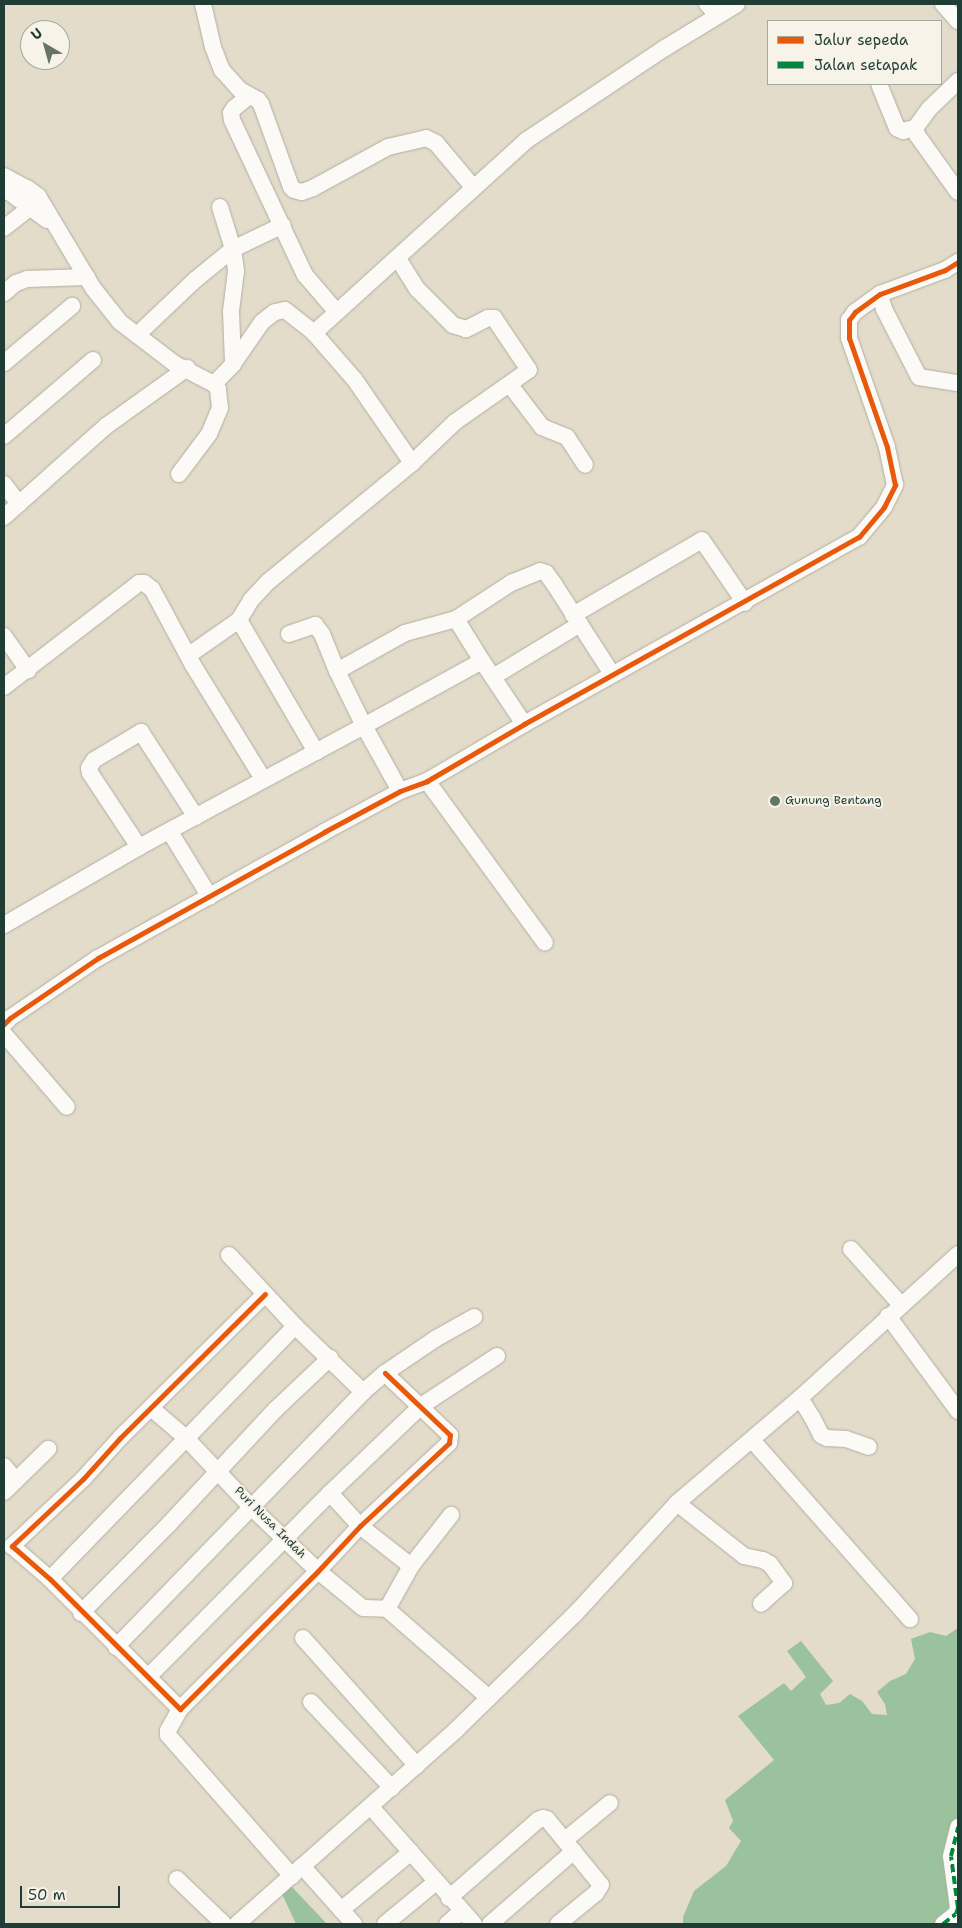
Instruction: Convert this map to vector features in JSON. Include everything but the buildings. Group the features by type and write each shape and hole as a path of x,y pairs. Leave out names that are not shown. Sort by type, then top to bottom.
{"street":[{"path":"203,4 213,47 222,70 240,90 258,100 265,111 291,187 298,192 313,188 388,147 426,138 436,143 474,187"},
{"path":"314,334 336,311 398,259 519,146 712,10 737,4"},
{"path":"943,4 958,21"},
{"path":"879,85 897,128 903,131 915,128 929,108 958,81"},
{"path":"250,96 234,108 231,112 232,120 305,275 336,311"},
{"path":"915,128 917,135 956,182"},
{"path":"4,176 38,196 54,226 93,288 120,322 175,364 187,368 214,384 221,398 220,408 209,434 179,474"},
{"path":"4,191 30,207 54,226"},
{"path":"4,228 30,207"},
{"path":"220,207 233,249 236,271 231,311 233,364"},
{"path":"136,335 194,280 233,249 283,225"},
{"path":"189,654 239,620 251,600 269,581 412,462 455,422 528,372 529,368 494,318 488,318 466,329 453,325 418,289 398,259"},
{"path":"4,1024 98,958 400,791 427,781 612,674 745,603 859,537 884,507 894,490 894,480 887,447 848,328 849,320 855,312 880,294 945,270 958,262"},
{"path":"4,293 16,283 27,279 87,277"},
{"path":"880,294 884,309 919,377 958,383"},
{"path":"4,363 72,306"},
{"path":"214,384 233,364 262,322 275,312 285,310 293,314 314,334 355,380 412,462"},
{"path":"4,436 93,360"},
{"path":"4,517 106,426 187,368"},
{"path":"510,384 542,427 567,437 585,465"},
{"path":"4,484 19,504"},
{"path":"493,677 576,619 702,540 745,603"},
{"path":"337,671 405,633 456,619 511,583 540,572 546,573 554,584 612,674"},
{"path":"4,688 139,583 144,583 152,589 263,779"},
{"path":"456,619 524,724"},
{"path":"239,620 316,752"},
{"path":"289,634 315,625 322,634 337,671 364,726 400,791"},
{"path":"4,636 28,670"},
{"path":"5,921 482,661"},
{"path":"139,847 89,768 94,760 141,732 196,817"},
{"path":"427,781 546,943"},
{"path":"170,832 210,897"},
{"path":"4,1034 67,1107"},
{"path":"851,1249 901,1305"},
{"path":"237,1924 417,1766 489,1698 575,1614 677,1504 800,1398 958,1254"},
{"path":"229,1255 295,1326 330,1358 362,1392"},
{"path":"180,1710 81,1613 50,1579 6,1543 83,1479 265,1294"},
{"path":"888,1316 958,1411"},
{"path":"116,1647 252,1508 298,1456 362,1392 385,1373 435,1339 474,1317"},
{"path":"50,1579 185,1437 295,1326"},
{"path":"148,1677 330,1493 421,1406 498,1356"},
{"path":"81,1613 219,1471 275,1410 330,1358"},
{"path":"354,1924 297,1871 168,1735 168,1731 180,1710 360,1526 449,1443 450,1435 385,1373"},
{"path":"800,1398 812,1417 820,1435 846,1439 869,1447"},
{"name":"Puri Nusa Indah","path":"151,1408 185,1437 252,1508 318,1571 363,1608 387,1609"},
{"path":"752,1440 910,1619"},
{"path":"4,1466 10,1486 48,1449"},
{"path":"330,1493 360,1526 411,1566"},
{"path":"677,1504 744,1556 763,1560 770,1564 784,1583 762,1604"},
{"path":"451,1515 411,1566 387,1609 489,1698"},
{"path":"303,1638 417,1766"},
{"path":"311,1702 392,1788"},
{"path":"490,1924 570,1846 610,1803"},
{"path":"371,1807 449,1898 474,1924"},
{"path":"449,1898 540,1819 547,1819 602,1887 558,1924"},
{"path":"943,1924 956,1914 958,1908 952,1856 958,1827"},
{"path":"341,1910 411,1852"},
{"path":"177,1879 224,1924"},
{"path":"385,1924 436,1882"},
{"path":"447,1924 462,1911"}],"green space":[{"path":"958,1628 958,1924 683,1924 683,1917 694,1891 726,1866 741,1841 729,1828 733,1821 725,1800 774,1760 738,1716 784,1683 791,1691 806,1677 787,1651 801,1641 833,1681 820,1694 826,1705 839,1703 850,1694 862,1701 872,1714 887,1715 885,1704 877,1692 890,1681 906,1674 915,1659 911,1639 930,1632 946,1636"},
{"path":"291,1886 327,1924 296,1924 282,1894"}],"marked path":[{"path":"943,1924 956,1914 958,1908 951,1856 958,1827"}],"cycle path":[{"path":"4,1024 98,958 400,791 427,781 524,724 859,537 884,507 895,485 887,447 849,338 849,320 855,312 880,294 945,270 958,262"},
{"path":"265,1294 120,1438 83,1479 12,1546 50,1579 180,1709 318,1571 360,1526 449,1443 450,1435 385,1373"}],"place":[{"name":"Gunung Bentang","path":"775,801"}]}
